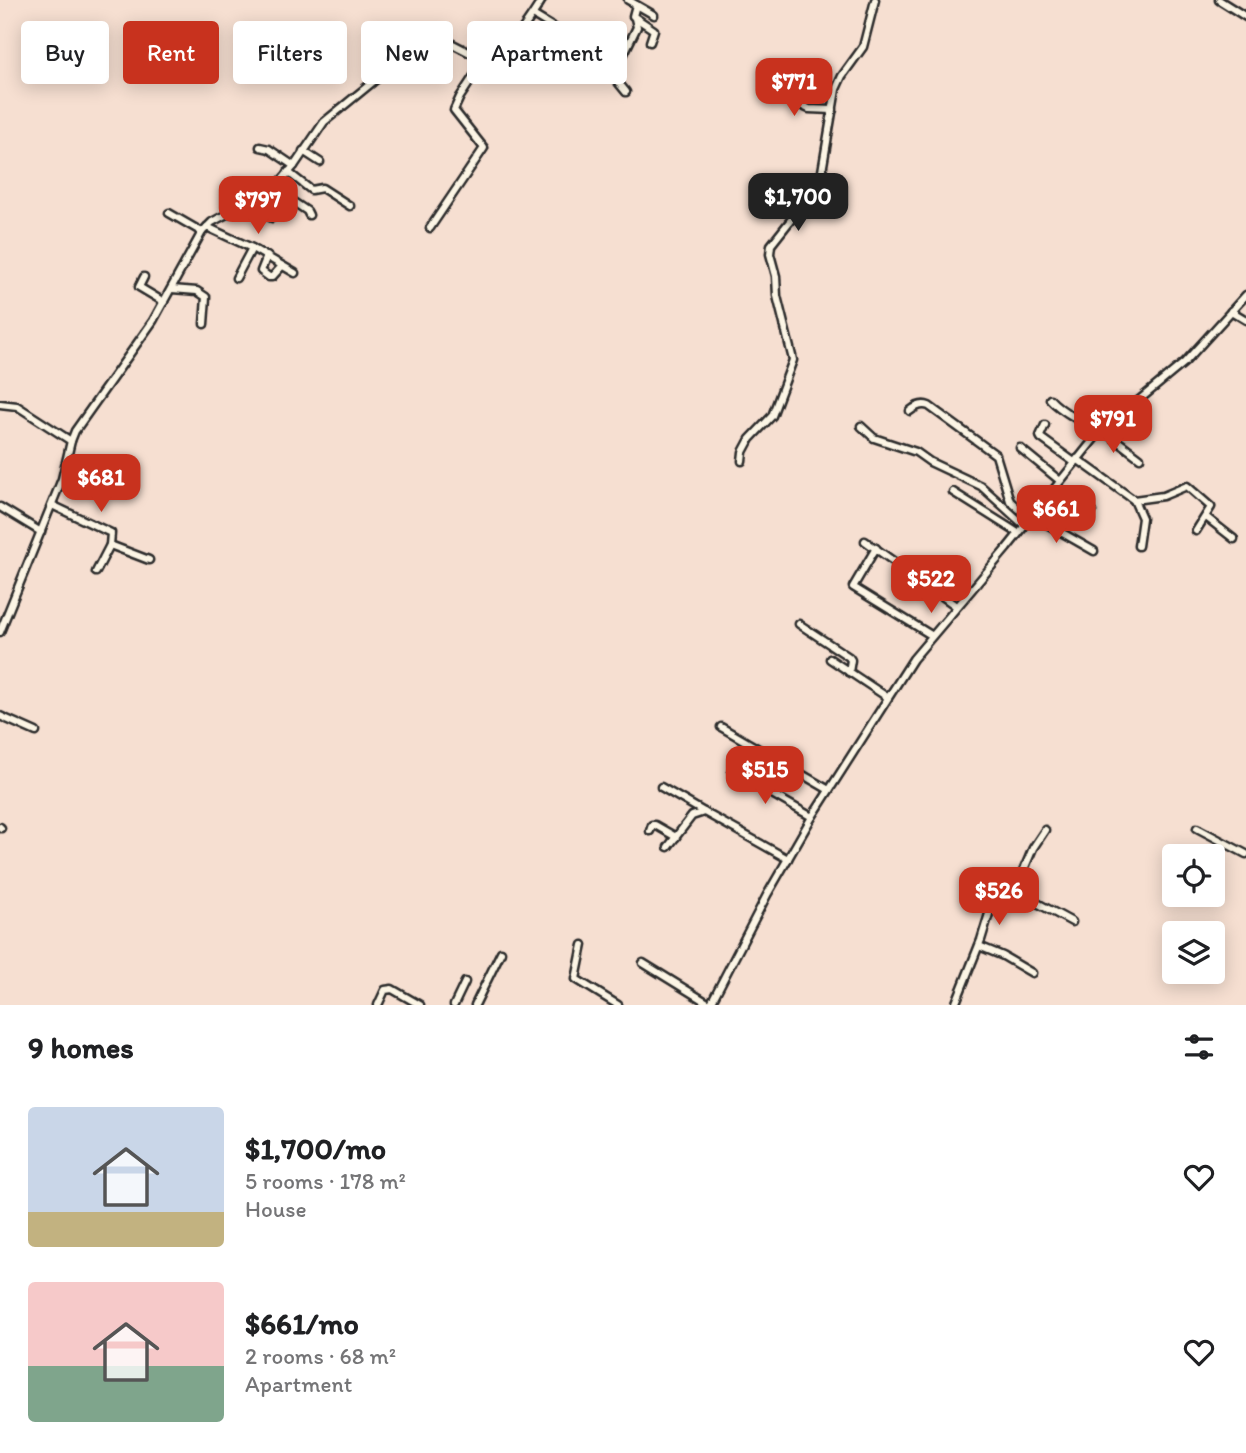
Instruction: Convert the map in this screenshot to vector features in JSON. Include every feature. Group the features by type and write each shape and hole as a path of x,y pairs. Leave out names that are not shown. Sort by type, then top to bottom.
{"street":[{"path":"529,21 542,0"},
{"path":"628,0 654,16"},
{"path":"741,461 750,439 772,416 793,366 777,296 770,249 820,183 838,82 863,47 874,0"},
{"path":"1220,0 1246,17"},
{"path":"626,92 613,76 637,27 632,13 636,5"},
{"path":"533,15 543,21"},
{"path":"635,18 654,30 650,42"},
{"path":"0,632 52,505 66,468 71,441 82,419 164,302 205,229 274,188 294,166 324,122 423,41 439,37 467,50"},
{"path":"430,228 484,148 454,110 469,84"},
{"path":"766,89 809,109 833,110"},
{"path":"260,147 269,149 294,166"},
{"path":"303,151 320,163"},
{"path":"288,173 312,190 322,188 350,206"},
{"path":"274,188 310,215"},
{"path":"248,204 272,218"},
{"path":"169,213 252,248 295,273"},
{"path":"236,278 252,248"},
{"path":"267,256 261,271 269,277 282,266"},
{"path":"144,277 139,287 164,302"},
{"path":"172,289 197,291 206,297 204,324"},
{"path":"643,962 711,1005 767,895 812,817 887,697 931,635 1100,432 1185,362 1246,295"},
{"path":"1231,311 1246,320"},
{"path":"1050,399 1063,411 1140,458"},
{"path":"0,404 17,406 71,441"},
{"path":"910,411 915,406 929,406 991,450 1001,465 1010,501 1030,516 1094,551"},
{"path":"1045,425 1041,438 1134,500 1142,518 1138,546"},
{"path":"861,426 874,438 916,452 930,462 981,486 1024,525"},
{"path":"1020,448 1059,480"},
{"path":"1134,500 1163,496 1187,486 1211,507 1196,531"},
{"path":"953,492 1018,533"},
{"path":"1054,527 1075,502 1092,512"},
{"path":"52,505 111,533 110,545 96,572"},
{"path":"0,507 41,533"},
{"path":"1206,517 1234,539"},
{"path":"865,541 956,606"},
{"path":"110,545 149,560"},
{"path":"876,548 853,587 931,635"},
{"path":"799,624 849,657 849,672"},
{"path":"831,659 887,697"},
{"path":"0,716 36,732"},
{"path":"721,727 829,790"},
{"path":"732,771 812,817"},
{"path":"661,787 788,859"},
{"path":"668,847 692,816 704,812"},
{"path":"650,831 652,825 655,825 676,836"},
{"path":"1197,828 1246,854"},
{"path":"1014,893 1033,848 1045,830"},
{"path":"955,1005 999,891 1004,889 1014,893 1072,922"},
{"path":"583,945 576,979 618,1005"},
{"path":"979,946 1032,973"},
{"path":"475,1005 501,952"},
{"path":"454,1005 465,982"},
{"path":"377,1005 385,990 392,989 420,1005"}]}
